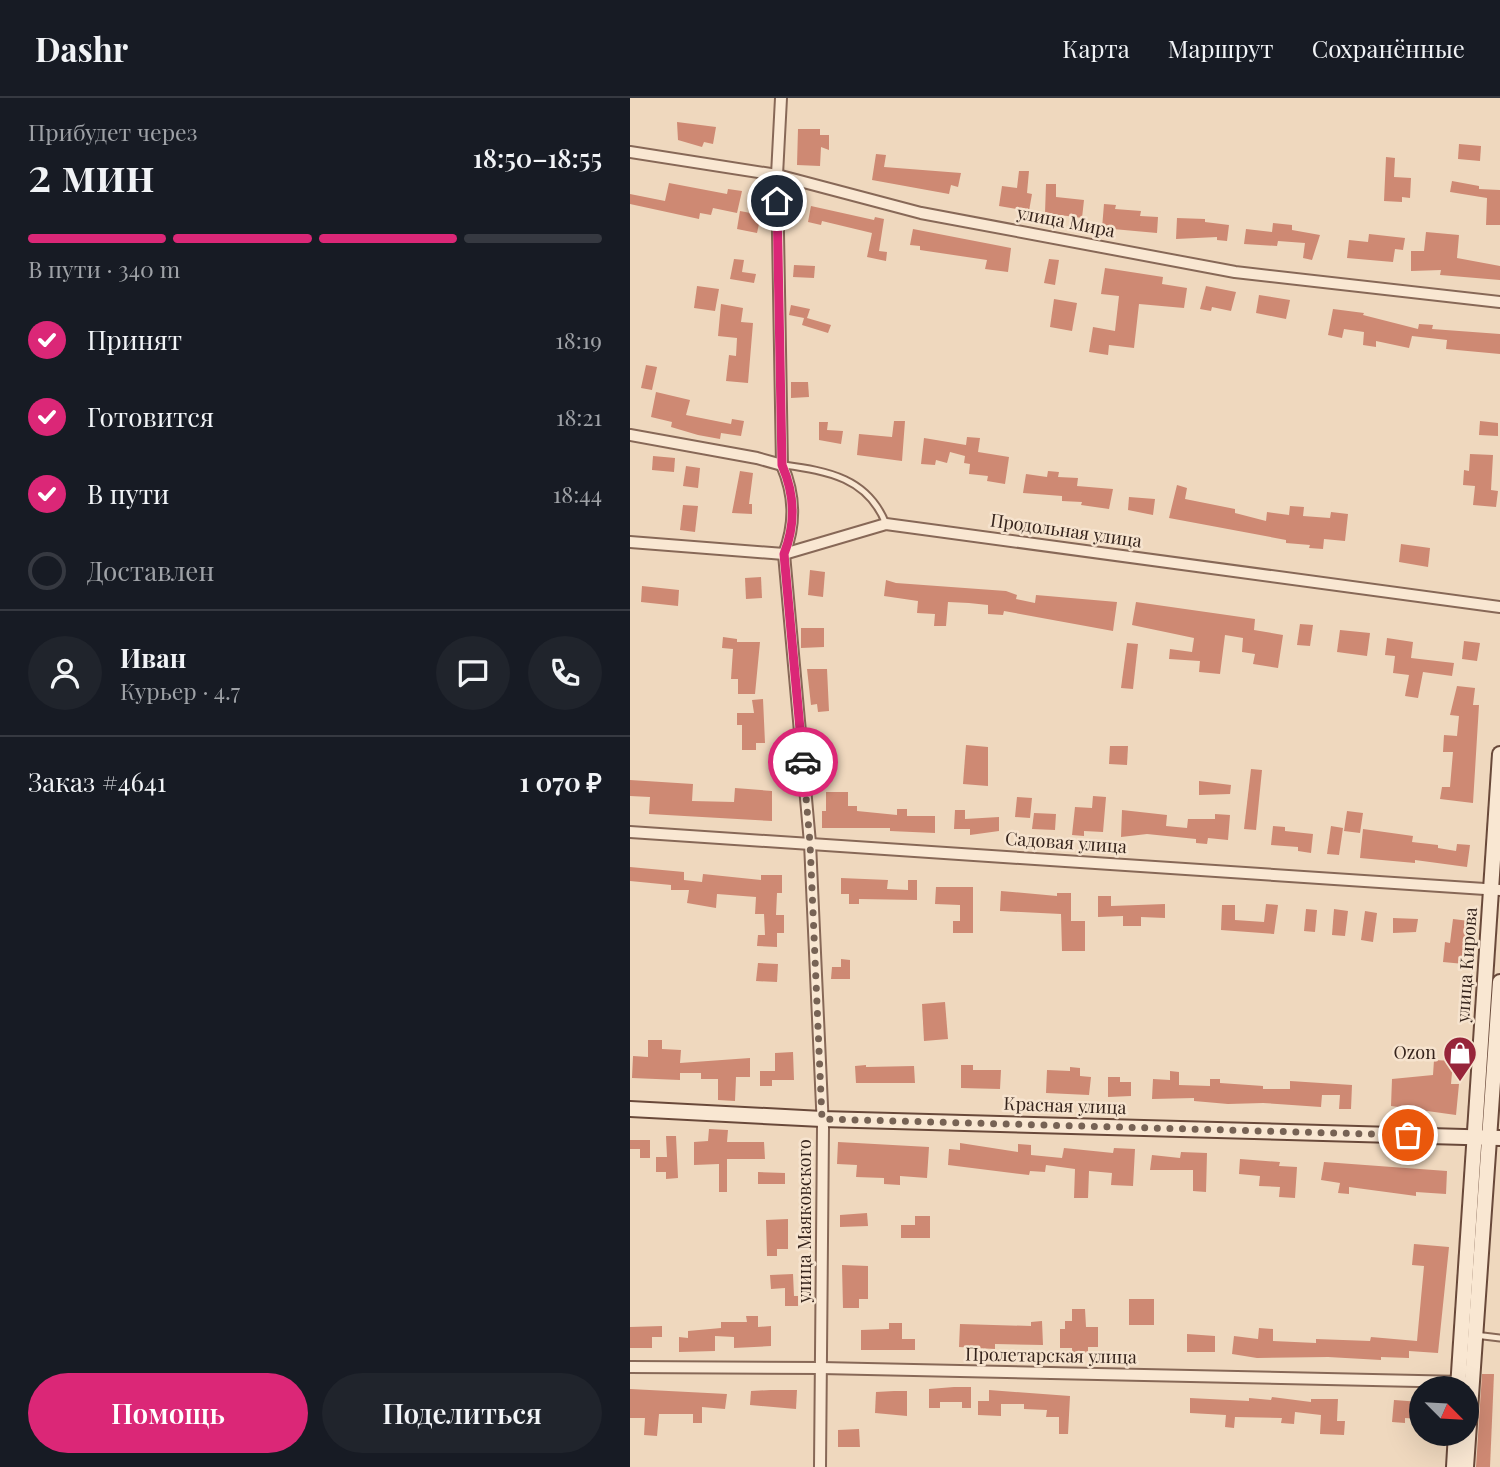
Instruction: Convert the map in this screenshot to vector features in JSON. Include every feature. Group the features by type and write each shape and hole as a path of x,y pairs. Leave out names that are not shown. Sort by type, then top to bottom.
{"street":[{"name":"улица Маяковского","path":"781,98 777,175 782,465 792,490 792,533 784,554 810,843 822,1119 820,1467"},
{"name":"улица Мира","path":"630,152 777,175 921,213 1235,272 1500,302"},
{"path":"630,435 782,465"},
{"name":"Продольная улица","path":"630,542 784,554 886,524 1500,607"},
{"name":"улица Кирова","path":"1462,1376 1473,1137 1496,890 1500,754"},
{"name":"Садовая улица","path":"630,832 1496,890"},
{"name":"улица Кирова","path":"1464,1376 1475,1335 1494,1138 1500,982"},
{"name":"Красная улица","path":"630,1109 822,1119 1494,1138"},
{"name":"Пролетарская улица","path":"630,1367 821,1368 1409,1383"},
{"path":"1454,1467 1455,1446"},
{"name":"улица Кирова","path":"1465,1446 1466,1467"}],"lane":[{"path":"782,465 835,473 850,481 863,489 886,524"},
{"path":"1475,1335 1500,1338"}],"building":[{"path":"677,122 716,127 713,144 704,142 702,147 678,140"},
{"path":"798,129 820,129 820,135 829,135 829,150 821,147 820,166 797,165"},
{"path":"1459,144 1481,146 1480,161 1458,159"},
{"path":"876,154 886,155 884,167 961,173 958,187 951,185 949,194 872,180"},
{"path":"1386,157 1395,158 1394,177 1411,178 1410,198 1402,197 1402,202 1384,201"},
{"path":"1019,171 1029,171 1027,193 1032,194 1029,211 999,206 1002,186 1017,188"},
{"path":"1452,181 1479,186 1479,189 1500,190 1500,225 1486,225 1487,198 1450,192"},
{"path":"669,183 727,194 728,189 742,191 737,213 713,208 711,215 700,213 699,219 630,204 630,194 665,201"},
{"path":"1046,184 1056,184 1056,197 1084,200 1082,218 1045,213"},
{"path":"1104,204 1116,205 1115,209 1141,211 1140,216 1158,217 1157,233 1102,228"},
{"path":"811,206 874,220 875,217 884,219 879,251 887,252 886,261 867,257 872,233 822,221 821,225 808,222"},
{"path":"740,211 761,215 757,233 737,229"},
{"path":"1177,218 1205,219 1205,222 1229,225 1227,241 1217,240 1217,237 1176,239"},
{"path":"1273,223 1292,225 1292,230 1320,235 1312,260 1303,258 1305,243 1278,241 1277,246 1244,244 1246,229 1272,232"},
{"path":"913,229 1011,248 1008,272 985,269 987,260 920,250 920,246 910,245"},
{"path":"1426,232 1459,235 1457,258 1500,266 1500,280 1440,275 1441,270 1411,271 1411,251 1424,251"},
{"path":"1369,234 1405,238 1403,250 1395,249 1393,262 1347,258 1349,240 1368,242"},
{"path":"734,259 744,260 742,272 756,274 754,283 730,279"},
{"path":"1049,259 1059,260 1055,285 1044,283"},
{"path":"794,265 815,266 814,278 793,277"},
{"path":"1105,268 1163,277 1162,284 1187,288 1184,308 1139,304 1134,348 1109,345 1108,355 1089,352 1093,327 1115,331 1119,296 1101,294"},
{"path":"697,286 719,289 715,311 694,308"},
{"path":"1206,286 1236,292 1231,311 1212,307 1211,311 1200,309"},
{"path":"1259,295 1290,300 1286,319 1256,313"},
{"path":"1054,299 1077,303 1072,331 1050,327"},
{"path":"721,304 743,308 741,322 753,323 748,383 726,381 729,355 736,356 737,338 718,336"},
{"path":"791,305 810,309 807,318 831,325 828,333 802,325 804,318 789,315"},
{"path":"1333,309 1364,313 1363,315 1418,329 1419,324 1433,325 1432,329 1500,334 1500,354 1446,349 1447,340 1412,336 1409,348 1376,341 1376,347 1363,345 1364,332 1344,329 1342,338 1328,335"},
{"path":"646,365 657,367 652,390 641,388"},
{"path":"791,382 808,382 809,397 791,398"},
{"path":"656,392 690,400 686,415 731,424 732,419 744,421 741,436 721,433 720,439 698,435 671,427 672,422 651,417"},
{"path":"894,421 905,421 902,461 857,455 859,434 892,437"},
{"path":"1480,421 1498,423 1498,436 1479,435"},
{"path":"819,422 828,422 827,430 843,431 841,444 819,440"},
{"path":"967,437 980,438 978,452 1009,457 1005,484 987,481 988,476 969,474 970,464 964,463 965,456 950,452 947,463 936,460 935,465 921,464 924,438 966,445"},
{"path":"1470,454 1493,455 1491,490 1498,491 1496,507 1473,505 1475,486 1463,485 1464,470 1469,471"},
{"path":"653,456 675,458 674,472 652,470"},
{"path":"686,466 700,468 698,488 683,486"},
{"path":"740,471 753,473 749,504 752,504 752,514 732,513"},
{"path":"1048,471 1059,472 1058,477 1078,478 1077,486 1113,489 1109,509 1081,505 1082,502 1062,501 1062,496 1023,493 1026,474 1047,477"},
{"path":"1177,485 1187,488 1185,499 1235,509 1235,513 1266,521 1267,512 1289,515 1290,506 1304,507 1303,516 1330,518 1331,512 1348,514 1345,541 1324,539 1323,549 1309,548 1310,545 1286,543 1286,540 1169,518"},
{"path":"1129,497 1155,499 1153,515 1128,510"},
{"path":"683,505 698,506 695,532 680,530"},
{"path":"1401,544 1430,548 1428,567 1399,562"},
{"path":"810,570 825,572 823,597 808,595"},
{"path":"761,577 762,598 746,599 745,578"},
{"path":"886,580 1006,591 1017,595 1016,599 1035,603 1036,595 1117,602 1113,631 1004,611 1003,615 988,614 988,605 948,602 946,626 934,626 935,614 917,613 918,601 884,596"},
{"path":"642,586 679,590 678,606 641,602"},
{"path":"1136,602 1255,619 1254,630 1283,635 1278,668 1253,664 1255,654 1242,652 1243,638 1225,635 1220,674 1199,672 1200,661 1169,659 1170,649 1192,652 1194,638 1132,625"},
{"path":"1300,624 1313,625 1310,646 1297,645"},
{"path":"801,628 824,628 824,647 801,648"},
{"path":"1340,630 1370,633 1367,656 1337,652"},
{"path":"723,637 737,639 737,642 760,642 755,694 738,694 738,679 731,679 733,649 722,648"},
{"path":"1387,638 1413,642 1411,658 1454,663 1452,676 1423,672 1418,698 1405,696 1409,675 1393,673 1395,656 1385,655"},
{"path":"1464,641 1480,643 1477,661 1462,659"},
{"path":"1127,643 1138,644 1133,689 1121,688"},
{"path":"807,669 827,669 829,711 818,712 817,704 811,705"},
{"path":"1457,686 1475,688 1473,705 1479,705 1473,803 1440,799 1442,787 1450,787 1453,752 1443,752 1444,735 1457,736 1459,716 1450,715"},
{"path":"763,699 765,743 756,743 756,750 742,750 742,725 737,725 737,713 754,713 752,700"},
{"path":"966,745 988,747 988,786 963,784"},
{"path":"1110,746 1128,746 1127,765 1109,764"},
{"path":"1251,769 1262,770 1256,830 1244,829"},
{"path":"630,780 693,784 692,801 734,802 735,788 772,791 772,821 649,814 650,797 630,796"},
{"path":"1199,781 1231,785 1230,794 1199,795"},
{"path":"826,792 848,792 848,806 857,806 857,811 897,815 897,809 907,809 907,816 935,816 935,833 890,831 890,828 822,828"},
{"path":"1093,796 1106,797 1103,832 1084,831 1084,836 1072,835 1075,807 1092,808"},
{"path":"1017,797 1032,798 1030,818 1015,817"},
{"path":"955,810 965,810 965,819 999,817 999,831 970,835 970,829 954,829"},
{"path":"1122,810 1167,815 1166,826 1187,828 1188,819 1215,819 1215,814 1230,815 1228,840 1208,838 1207,844 1196,843 1196,839 1147,834 1121,837"},
{"path":"1347,811 1363,813 1360,833 1344,831"},
{"path":"1034,813 1056,814 1055,830 1032,829"},
{"path":"1273,826 1285,827 1285,831 1313,834 1311,853 1298,851 1298,847 1271,845"},
{"path":"1331,826 1343,828 1339,855 1327,854"},
{"path":"1363,829 1413,836 1412,842 1438,845 1438,848 1456,851 1457,844 1470,845 1467,867 1415,860 1415,863 1360,858"},
{"path":"630,867 684,872 684,880 702,882 703,874 761,880 761,875 782,875 782,893 777,893 776,915 784,915 784,933 777,933 777,947 757,946 758,935 765,935 764,914 755,914 756,897 717,894 716,908 687,903 689,890 671,890 671,885 630,881"},
{"path":"841,878 888,880 887,889 908,890 908,880 917,880 917,900 859,899 859,904 849,904 849,894 841,894"},
{"path":"936,887 973,887 973,933 953,933 953,921 960,921 960,905 935,904"},
{"path":"1001,891 1057,896 1057,893 1071,893 1071,921 1085,921 1085,951 1062,951 1061,914 1000,911"},
{"path":"1098,896 1111,896 1111,906 1165,904 1165,918 1141,917 1141,926 1123,926 1123,916 1098,917"},
{"path":"1266,904 1278,905 1274,934 1221,930 1222,905 1235,905 1235,920 1264,922"},
{"path":"1306,909 1317,910 1315,932 1304,931"},
{"path":"1334,909 1348,911 1345,936 1332,935"},
{"path":"1365,911 1377,913 1373,942 1361,940"},
{"path":"1393,918 1418,919 1416,932 1393,933"},
{"path":"1453,919 1469,921 1464,964 1443,962 1445,942 1450,943"},
{"path":"841,959 850,960 850,979 831,979 832,967 841,967"},
{"path":"758,963 778,964 777,982 756,981"},
{"path":"945,1002 948,1039 924,1041 922,1004"},
{"path":"648,1040 662,1040 662,1049 681,1050 680,1063 750,1058 750,1077 736,1077 735,1101 718,1100 718,1079 701,1079 701,1073 680,1073 680,1080 632,1078 633,1056 648,1057"},
{"path":"793,1052 794,1080 772,1080 772,1086 760,1086 760,1071 775,1071 775,1053"},
{"path":"1434,1060 1453,1061 1451,1084 1459,1084 1456,1115 1391,1106 1392,1079 1433,1075"},
{"path":"961,1065 973,1065 973,1070 1001,1070 1000,1089 961,1088"},
{"path":"855,1066 914,1066 915,1083 856,1083"},
{"path":"1070,1067 1080,1068 1080,1076 1091,1077 1089,1095 1046,1093 1047,1070 1070,1071"},
{"path":"1170,1071 1179,1072 1179,1085 1210,1086 1210,1079 1220,1079 1220,1083 1263,1086 1263,1089 1290,1089 1290,1081 1352,1085 1351,1109 1339,1109 1340,1095 1322,1095 1321,1107 1263,1103 1228,1104 1194,1101 1194,1098 1152,1099 1153,1079 1170,1080"},
{"path":"1108,1077 1120,1077 1120,1082 1131,1082 1131,1096 1108,1097"},
{"path":"709,1129 728,1130 727,1142 764,1142 765,1159 727,1159 727,1192 719,1192 719,1164 694,1165 694,1142 708,1141"},
{"path":"666,1136 676,1136 678,1178 666,1179 666,1172 656,1172 656,1157 667,1157"},
{"path":"630,1140 650,1140 650,1158 640,1158 640,1149 630,1149"},
{"path":"838,1142 929,1147 927,1178 900,1176 900,1185 884,1184 884,1178 856,1177 857,1165 837,1164"},
{"path":"960,1143 1018,1152 1018,1144 1031,1145 1031,1155 1062,1158 1064,1148 1113,1153 1114,1148 1135,1149 1133,1186 1111,1185 1112,1173 1089,1171 1088,1198 1074,1198 1075,1169 1046,1165 1045,1172 1030,1171 1029,1175 948,1165 949,1149 960,1150"},
{"path":"1181,1152 1207,1153 1206,1192 1193,1191 1193,1170 1150,1170 1152,1155 1180,1158"},
{"path":"1240,1159 1280,1162 1279,1166 1297,1167 1295,1198 1279,1197 1280,1187 1259,1186 1260,1176 1239,1174"},
{"path":"1324,1162 1447,1171 1446,1194 1416,1192 1416,1196 1349,1187 1349,1194 1338,1193 1340,1183 1321,1180"},
{"path":"758,1172 785,1173 785,1184 758,1184"},
{"path":"867,1213 868,1226 840,1227 840,1215"},
{"path":"915,1216 930,1216 930,1238 901,1238 901,1225 915,1225"},
{"path":"788,1219 788,1249 777,1249 777,1256 767,1256 766,1220"},
{"path":"1414,1244 1449,1247 1438,1353 1409,1351 1409,1358 1381,1357 1381,1360 1328,1357 1257,1358 1232,1354 1234,1336 1258,1339 1259,1328 1273,1329 1273,1341 1370,1341 1371,1337 1417,1341 1424,1266 1412,1265"},
{"path":"842,1265 868,1266 868,1299 859,1299 859,1308 843,1308"},
{"path":"793,1274 794,1296 798,1296 798,1306 785,1306 785,1288 771,1289 770,1275"},
{"path":"1129,1299 1154,1299 1154,1325 1129,1325"},
{"path":"1072,1309 1085,1309 1086,1327 1098,1327 1098,1347 1088,1347 1088,1353 1072,1353 1072,1348 1060,1348 1060,1329 1065,1329 1065,1321 1072,1321"},
{"path":"746,1316 758,1316 758,1327 771,1326 771,1346 734,1348 734,1337 715,1336 715,1351 679,1352 679,1337 688,1338 688,1331 721,1328 721,1322 747,1322"},
{"path":"1042,1321 1043,1345 995,1344 995,1349 959,1347 960,1324 1031,1326 1031,1322"},
{"path":"889,1323 902,1323 902,1339 915,1339 915,1350 861,1350 861,1330 889,1329"},
{"path":"662,1326 662,1337 652,1337 652,1348 630,1348 630,1327"},
{"path":"1187,1334 1215,1336 1215,1352 1187,1352"},
{"path":"1482,1374 1494,1374 1490,1467 1476,1467"},
{"path":"971,1387 971,1408 962,1408 962,1402 940,1402 940,1408 929,1408 929,1389"},
{"path":"630,1389 727,1394 725,1409 702,1407 702,1423 693,1423 693,1414 659,1414 657,1436 644,1435 645,1418 630,1418"},
{"path":"797,1390 796,1409 750,1405 751,1391"},
{"path":"989,1390 1070,1396 1068,1434 1059,1434 1059,1417 1046,1417 1047,1410 1024,1409 1024,1404 1001,1404 1001,1416 978,1415 978,1401 989,1401"},
{"path":"907,1391 907,1416 875,1413 876,1392"},
{"path":"1272,1397 1311,1402 1311,1399 1338,1399 1337,1421 1345,1421 1344,1435 1320,1434 1321,1415 1295,1412 1294,1424 1281,1423 1282,1418 1235,1417 1234,1428 1225,1427 1226,1415 1190,1413 1190,1398 1249,1401 1249,1398 1271,1400"},
{"path":"1394,1400 1409,1401 1409,1418 1405,1418 1405,1423 1392,1422"},
{"path":"859,1429 860,1447 838,1447 838,1430"}],"way so far":[{"path":"803,762 810,843 822,1119 1408,1135"}],"place":[{"name":"Ozon","path":"1460,1083"}],"route":[{"path":"777,201 782,465 792,490 792,533 784,554 803,762"}]}
